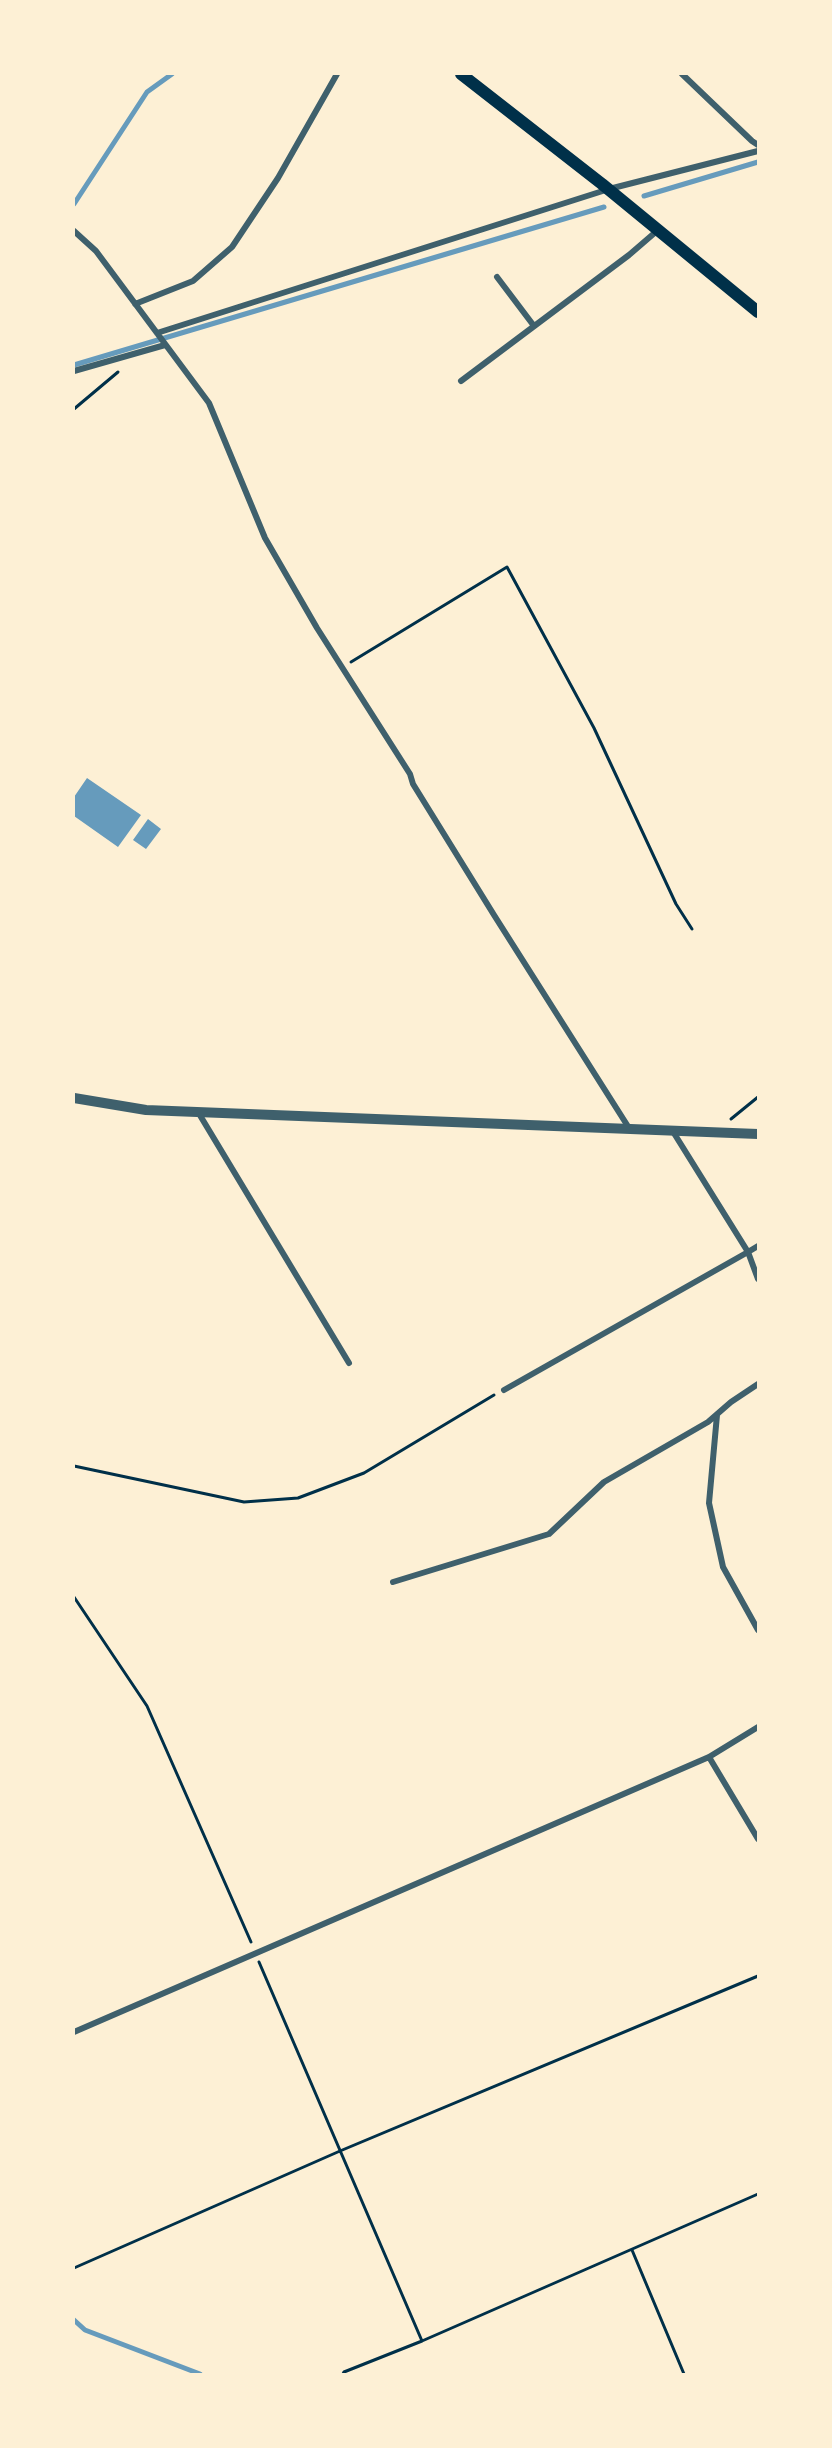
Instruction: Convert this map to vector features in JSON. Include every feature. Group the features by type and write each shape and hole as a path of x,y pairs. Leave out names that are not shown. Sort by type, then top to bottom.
{"main road":[{"path":"461,74 609,189 759,312"}],"street":[{"path":"135,304 193,281 232,247 284,168 337,74"},
{"path":"682,74 752,141 759,145"},
{"path":"157,333 609,189 759,151"},
{"path":"460,381 629,255 658,230"},
{"path":"74,231 96,251 209,403 266,538 342,667 410,774 413,784 630,1128"},
{"path":"497,277 534,326"},
{"path":"74,371 165,345"},
{"path":"74,1098 146,1110 759,1134"},
{"path":"198,1112 349,1363"},
{"path":"672,1130 748,1252 759,1279"},
{"path":"504,1390 759,1246"},
{"path":"393,1582 549,1534 604,1482 708,1422 731,1402 759,1384"},
{"path":"717,1415 709,1503 723,1567 759,1630"},
{"path":"74,2032 709,1757 759,1727"},
{"path":"709,1757 759,1839"}],"path":[{"path":"74,409 141,352"},
{"path":"342,667 507,567 594,728 676,904 692,929"},
{"path":"716,1132 759,1097"},
{"path":"74,1466 244,1502 298,1498 364,1473 504,1390"},
{"path":"74,1597 147,1706 422,2341"},
{"path":"74,2268 340,2151 759,1976"},
{"path":"343,2374 759,2194"},
{"path":"632,2250 684,2374"}],"water":[{"path":"87,778 141,815 118,847 74,816 74,797"},
{"path":"148,819 161,829 146,849 133,840"}],"waterway":[{"path":"74,204 147,92 172,74"},
{"path":"644,196 758,162"},
{"path":"74,365 604,207"},
{"path":"74,2320 85,2330 200,2374"}]}
